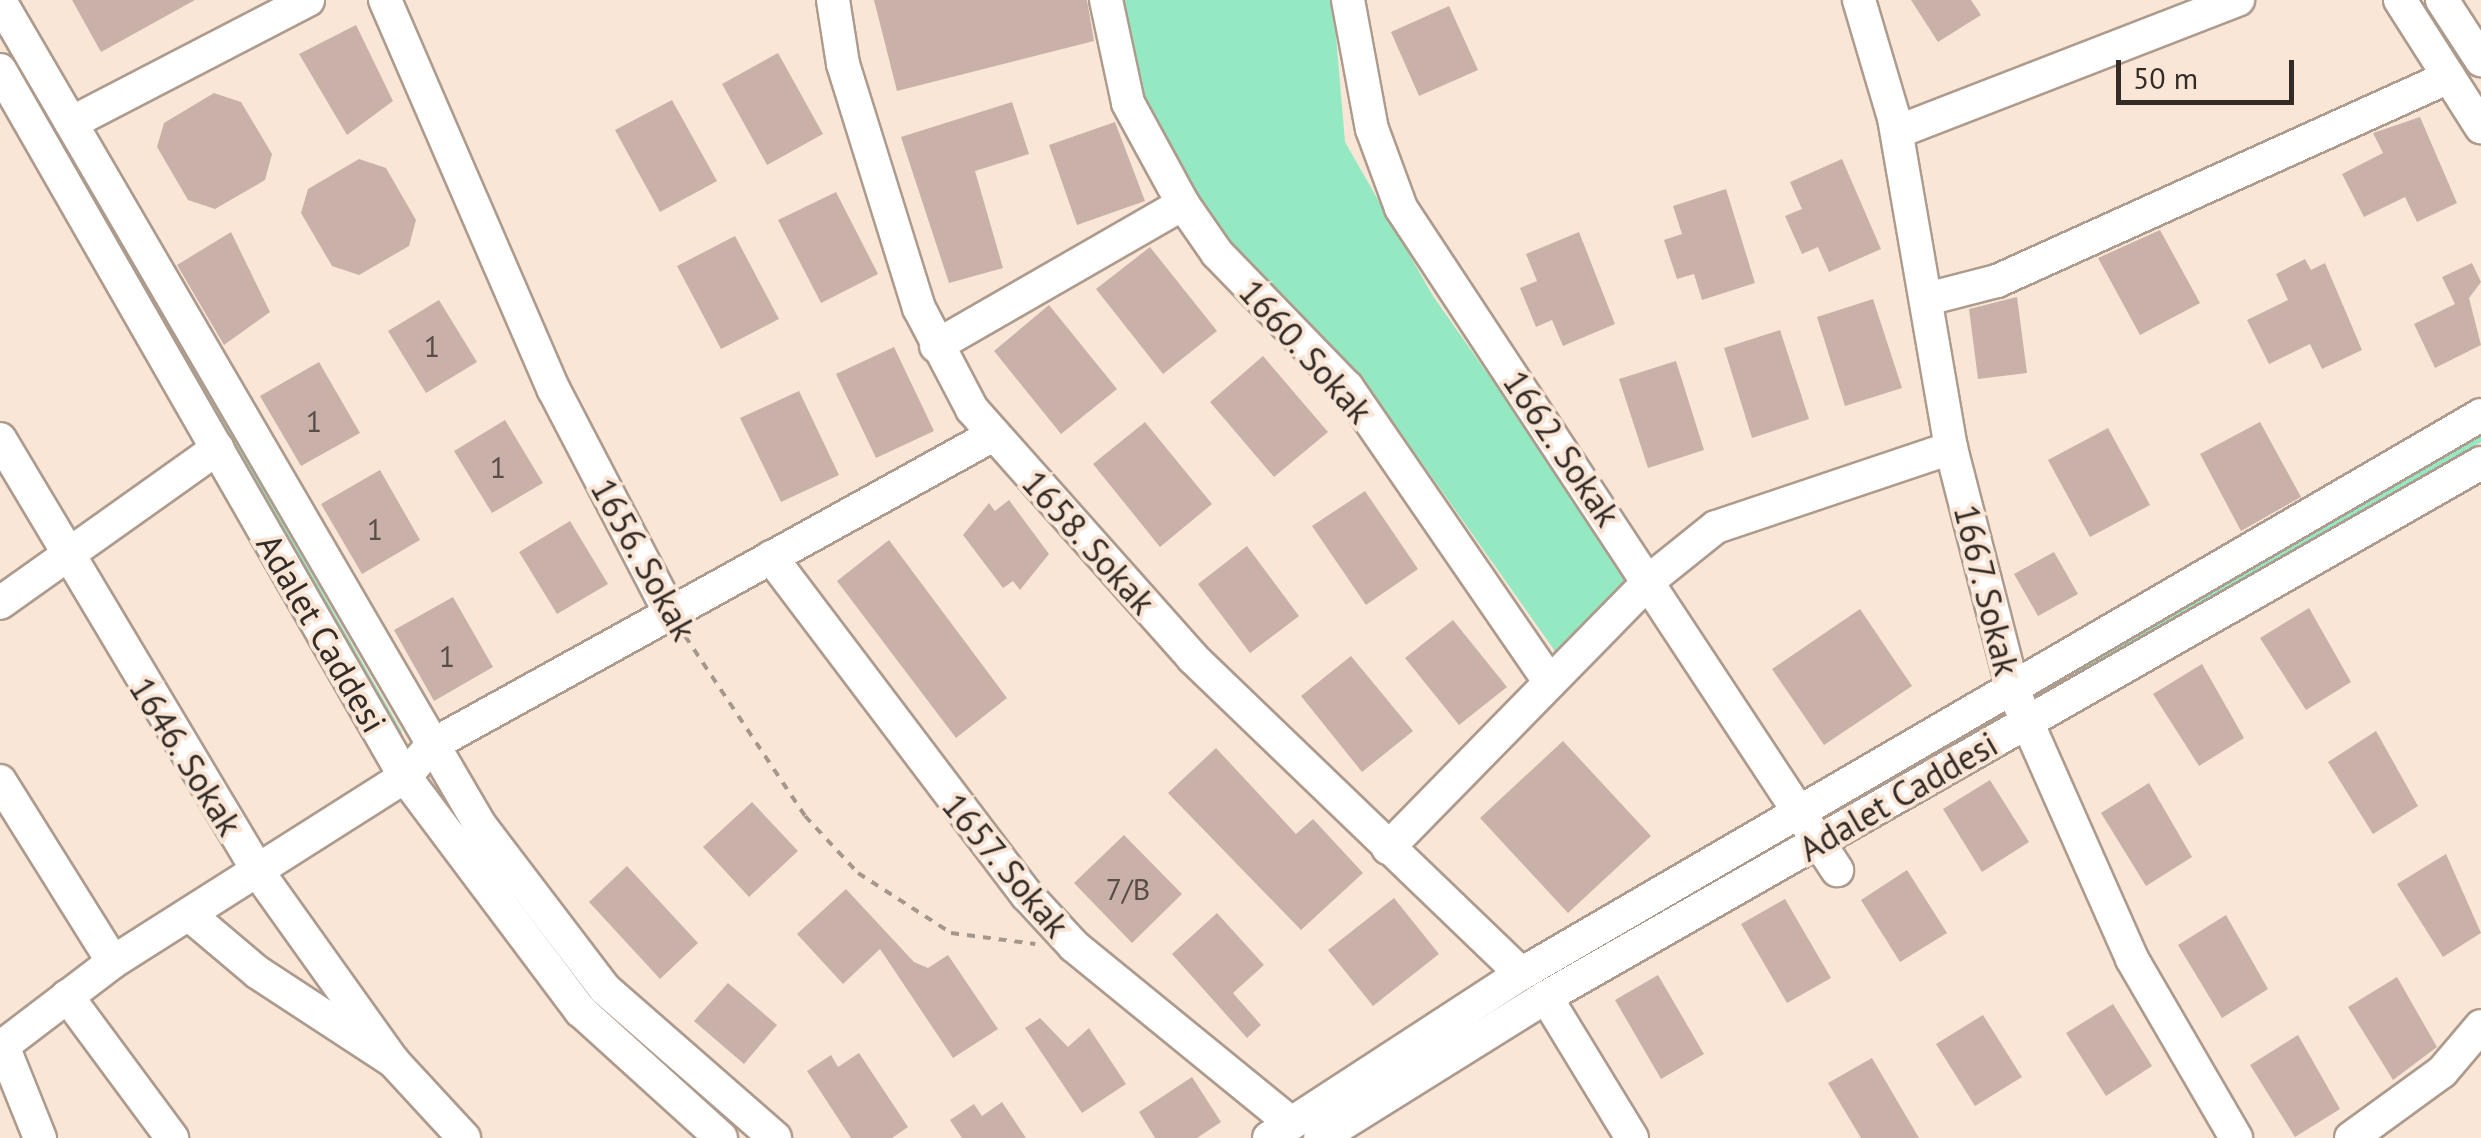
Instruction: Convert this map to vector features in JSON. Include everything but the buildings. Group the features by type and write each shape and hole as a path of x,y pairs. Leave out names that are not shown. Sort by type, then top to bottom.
{"street":[{"path":"0,0 432,745 605,990 775,1138"},
{"path":"71,123 308,0"},
{"name":"1656. Sokak","path":"384,0 554,390 670,613"},
{"name":"1658. Sokak","path":"833,0 866,144 936,346 993,434 1193,658 1521,974"},
{"name":"1660. Sokak","path":"1106,0 1128,102 1183,204 1217,253 1347,386 1550,682"},
{"name":"1662. Sokak","path":"1348,0 1372,129 1402,208 1650,579 1837,870"},
{"name":"1667. Sokak","path":"1859,0 1897,132 1951,448 2013,690 2132,959 2236,1138"},
{"path":"1897,132 2238,0"},
{"path":"2400,0 2481,127"},
{"path":"2442,0 2481,60"},
{"name":"Adalet Caddesi","path":"0,70 11,114 218,448 405,778 581,1011 721,1138"},
{"path":"1926,299 1997,282 2449,76"},
{"path":"936,346 1183,204"},
{"path":"1294,1133 1521,974 2481,414"},
{"path":"40,1138 2,1047 113,962 261,876 405,778 432,745 993,434"},
{"name":"1646. Sokak","path":"0,439 65,558 261,876 393,1060"},
{"path":"0,603 218,448"},
{"path":"1388,848 1650,579 1758,507 1951,448"},
{"name":"Adalet Caddesi","path":"1294,1133 1546,997 2481,464"},
{"name":"1657. Sokak","path":"771,558 929,774 1074,946 1294,1133"},
{"path":"0,782 113,962"},
{"path":"192,917 257,972 393,1060 464,1138"},
{"path":"68,996 172,1138"},
{"path":"1546,997 1632,1138"},
{"path":"2351,1138 2442,1072 2481,1026"}],"path":[{"name":"1656. Sokak","path":"670,613 804,816 858,873 951,933 1074,946"}],"green space":[{"path":"1121,0 1333,0 1345,142 1433,296 1629,575 1557,654 1367,385 1232,244 1174,165 1137,78"},
{"path":"0,27 402,732 398,734 0,35"},
{"path":"2481,430 2481,442 2081,676 2075,671"}]}
